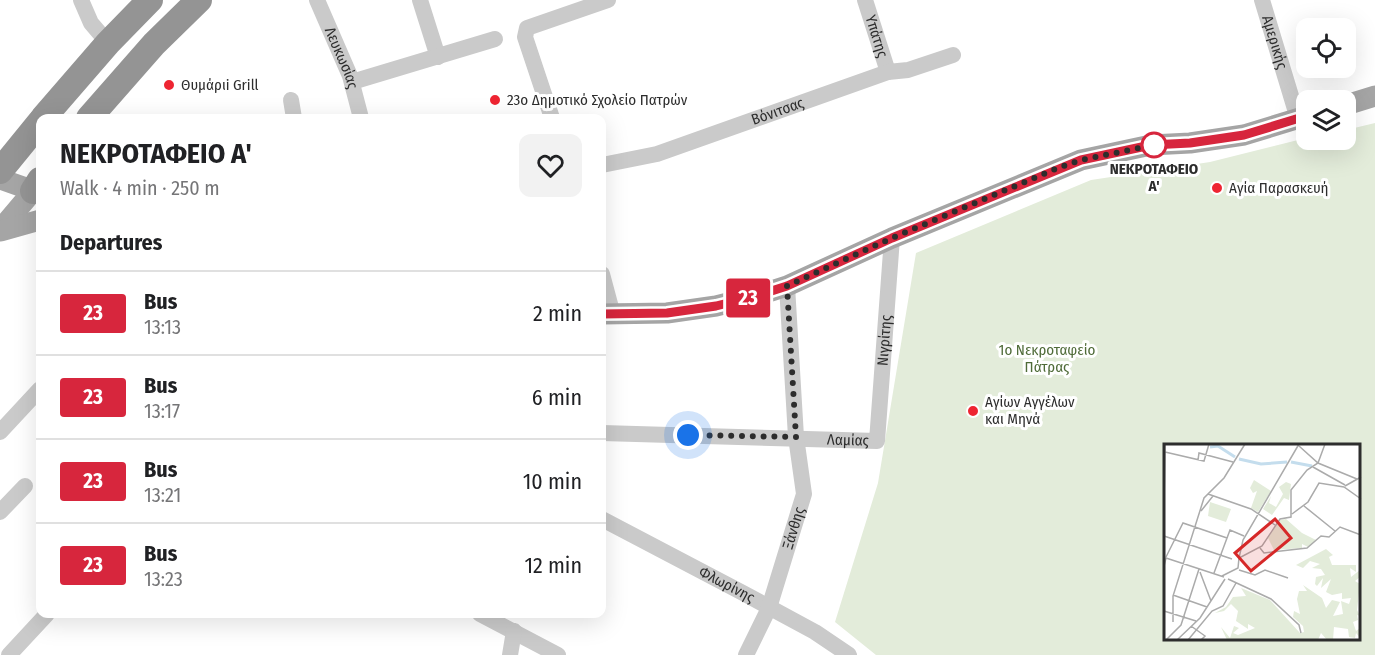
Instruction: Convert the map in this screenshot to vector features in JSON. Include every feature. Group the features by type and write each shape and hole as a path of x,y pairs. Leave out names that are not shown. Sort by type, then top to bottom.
{"highway":[{"path":"47,114 108,43 150,0"},
{"path":"93,114 159,39 199,0"},
{"path":"0,171 36,127"}],"main road":[{"path":"1356,102 1375,96"},
{"path":"607,315 667,313 716,306 787,286 892,238 1081,160 1151,145 1190,143 1244,135 1296,120"},
{"path":"0,179 36,188"},
{"path":"0,231 36,190"},
{"path":"0,231 36,220"}],"street":[{"path":"81,0 91,23 108,43"},
{"name":"Λευκωσίας","path":"317,0 337,41 352,82 360,114"},
{"path":"420,0 438,57"},
{"path":"551,114 525,37 527,28 608,0"},
{"name":"Υπάτης","path":"865,0 888,72"},
{"name":"Αμερικής","path":"1262,0 1296,100"},
{"path":"352,82 495,39"},
{"name":"Βόνιτσας","path":"606,164 657,154 888,72 908,70 953,55"},
{"path":"291,100 293,114"},
{"name":"Νιγρίτης","path":"877,441 892,238"},
{"name":"Ξάνθης","path":"746,655 769,608 804,494 796,437 787,286"},
{"path":"0,432 36,393"},
{"name":"Λαμίας","path":"606,433 877,441"},
{"path":"0,512 25,486"},
{"name":"Φλωρίνης","path":"606,521 814,632 849,655"},
{"path":"9,655 43,618"},
{"path":"488,618 558,655"},
{"path":"510,655 514,631"}],"green space":[{"name":"1o Νεκροταφείο Πάτρας","path":"1375,123 1375,655 876,655 835,622 878,483 916,253 1091,180 1210,162 1296,140 1296,150 1356,150 1356,128"}],"bus line":[{"name":"23","path":"606,314 667,313 716,306 756,296 787,286 892,238 1081,160 1151,145 1190,143 1244,135 1296,119"}],"place":[{"name":"Θυμάριi Grill","path":"169,85"},
{"name":"23ο Δημοτικό Σχολείο Πατρών","path":"495,100"},
{"name":"ΝΕΚΡΟΤΑΦΕΙΟ Α'","path":"1154,145"},
{"name":"Αγία Παρασκευή","path":"1217,188"},
{"name":"Αγίων Αγγέλων και Μηνά","path":"973,411"}],"route":[{"path":"688,435 796,437 787,286 892,238 1058,168 1117,151 1154,145"}]}
